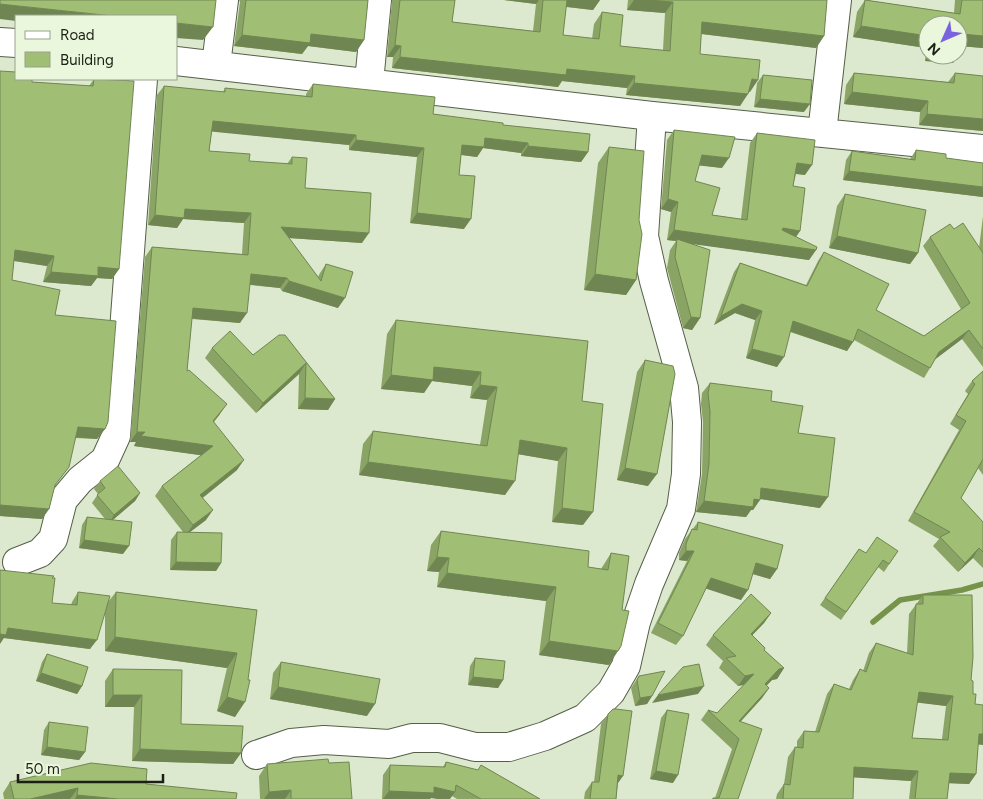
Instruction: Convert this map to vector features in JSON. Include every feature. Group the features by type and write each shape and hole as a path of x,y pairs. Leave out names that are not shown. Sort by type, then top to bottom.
{"street":[{"path":"216,65 224,0"},
{"path":"369,82 378,0"},
{"path":"822,133 837,0"},
{"path":"0,42 15,44"},
{"path":"178,60 652,116 983,149"},
{"path":"17,562 40,553 53,539 63,500 80,480 105,460 116,436 144,80"},
{"path":"256,755 291,743 324,740 389,744 412,738 440,738 475,747 509,747 545,736 585,718 611,692 626,666 636,622 649,584 681,509 686,474 687,422 684,388 654,281 644,236 652,116"}],"building":[{"path":"0,0 216,0 213,27 178,23 178,15 104,15 0,4"},
{"path":"246,0 368,0 364,40 311,34 310,43 242,35"},
{"path":"400,0 455,0 452,22 540,32 543,0 567,0 563,35 599,39 602,12 623,15 620,46 670,51 673,2 648,0 827,0 824,36 702,22 700,54 760,60 758,80 752,79 748,94 634,83 635,76 567,69 566,75 400,57 401,46 395,45"},
{"path":"865,0 960,14 962,0 983,0 983,36 968,35 968,15 918,15 918,35 861,26"},
{"path":"0,71 15,72 15,80 32,80 32,82 93,86 94,80 134,81 119,269 98,267 98,276 51,272 54,256 15,250 12,280 60,290 55,315 116,321 108,422 105,429 78,427 69,467 55,485 49,509 0,505"},
{"path":"854,73 954,83 955,73 983,76 983,119 927,114 928,101 852,92"},
{"path":"763,75 812,80 810,104 760,99"},
{"path":"313,84 435,97 433,114 503,123 503,125 590,134 588,152 528,146 528,143 485,138 484,147 462,145 459,175 475,176 471,219 417,213 424,148 356,140 356,135 213,121 209,151 250,154 249,161 292,164 292,157 307,158 305,188 371,193 369,233 281,227 321,281 326,264 353,272 345,298 289,281 287,278 251,274 247,313 193,308 187,371 189,370 227,404 213,421 244,460 200,495 213,510 193,525 162,486 213,446 141,436 145,432 137,432 152,247 248,255 251,213 185,209 184,218 155,215 164,86 225,92 225,88 312,97"},
{"path":"674,130 735,137 729,158 702,155 695,181 720,188 712,215 747,220 757,133 815,140 812,165 797,163 793,186 805,188 800,231 783,228 782,230 817,247 816,250 674,230 678,202 668,199"},
{"path":"609,147 644,151 639,220 642,234 636,280 595,274"},
{"path":"916,150 946,154 946,158 983,163 983,187 849,171 852,151 915,160"},
{"path":"845,194 926,210 918,253 837,236"},
{"path":"963,223 983,253 983,349 969,330 939,352 930,368 858,329 853,342 793,321 784,357 752,349 762,311 742,304 721,316 740,263 807,286 824,252 889,284 876,310 924,336 970,303 930,237 950,224 954,229"},
{"path":"677,239 710,250 700,318 691,317 675,257"},
{"path":"396,320 588,341 582,401 603,404 593,512 562,508 567,448 520,440 515,481 368,462 373,431 487,446 497,387 480,385 481,372 434,367 433,380 391,375"},
{"path":"230,331 253,355 279,335 285,335 335,399 305,398 306,363 263,403 212,348"},
{"path":"645,360 673,366 675,374 657,474 625,468"},
{"path":"983,371 983,459 961,498 983,522 983,552 979,548 965,563 940,537 950,532 914,512 966,421 956,415 975,384 972,381"},
{"path":"710,383 772,391 771,401 803,406 798,433 835,438 828,497 761,488 760,500 754,499 753,507 704,501 709,464 710,412 708,393"},
{"path":"118,466 140,493 114,515 97,495 105,488 100,481"},
{"path":"87,517 132,522 129,546 84,540"},
{"path":"698,522 783,545 777,569 756,563 748,590 711,578 683,636 658,623 694,551 686,551 686,544 692,529 697,530"},
{"path":"441,531 589,551 588,567 608,570 611,553 629,556 622,610 629,611 621,646 618,651 549,641 556,587 447,573 449,558 437,557"},
{"path":"177,532 222,533 221,563 176,562"},
{"path":"877,537 898,551 889,564 883,560 846,612 825,598 859,549 866,553"},
{"path":"0,570 54,576 52,578 55,578 52,603 77,605 78,592 110,596 97,640 8,628 6,635 0,634"},
{"path":"116,592 257,610 248,680 250,680 245,702 227,697 237,653 115,637"},
{"path":"751,594 771,613 751,634 765,648 764,650 784,668 779,669 765,684 769,688 739,721 762,729 738,799 713,799 719,798 739,739 708,710 717,713 754,674 745,676 726,658 736,656 713,635"},
{"path":"923,595 972,595 973,657 971,680 973,681 973,694 976,694 975,704 983,705 983,734 979,734 976,774 950,773 947,799 915,799 918,771 854,767 853,799 783,799 784,784 790,785 795,747 803,748 804,731 819,732 834,684 851,690 860,669 866,672 876,643 913,655 916,604 923,604","holes":["919,692 953,696 948,740 912,738"]},
{"path":"47,654 88,667 82,686 41,673"},
{"path":"475,658 505,661 503,680 473,677"},
{"path":"281,662 380,679 375,704 278,687"},
{"path":"699,664 704,686 658,695 683,667"},
{"path":"113,669 182,670 181,724 243,726 241,753 140,749 142,695 113,695"},
{"path":"665,671 652,696 640,698 637,680 639,676"},
{"path":"613,709 632,711 623,776 618,775 616,799 590,799 592,782 599,782 608,714"},
{"path":"667,710 689,714 678,775 656,771"},
{"path":"49,722 88,727 85,752 47,747"},
{"path":"328,759 329,763 349,762 352,799 291,799 291,790 269,792 267,764"},
{"path":"446,762 478,770 481,765 540,799 481,799 456,785 455,792 434,787 434,793 389,791 390,765 445,767"},
{"path":"91,763 147,769 146,784 237,793 236,799 118,799 77,795 78,788 30,799 14,799 10,782"}],"waterway":[{"path":"873,622 900,600 962,590 983,584"}]}
